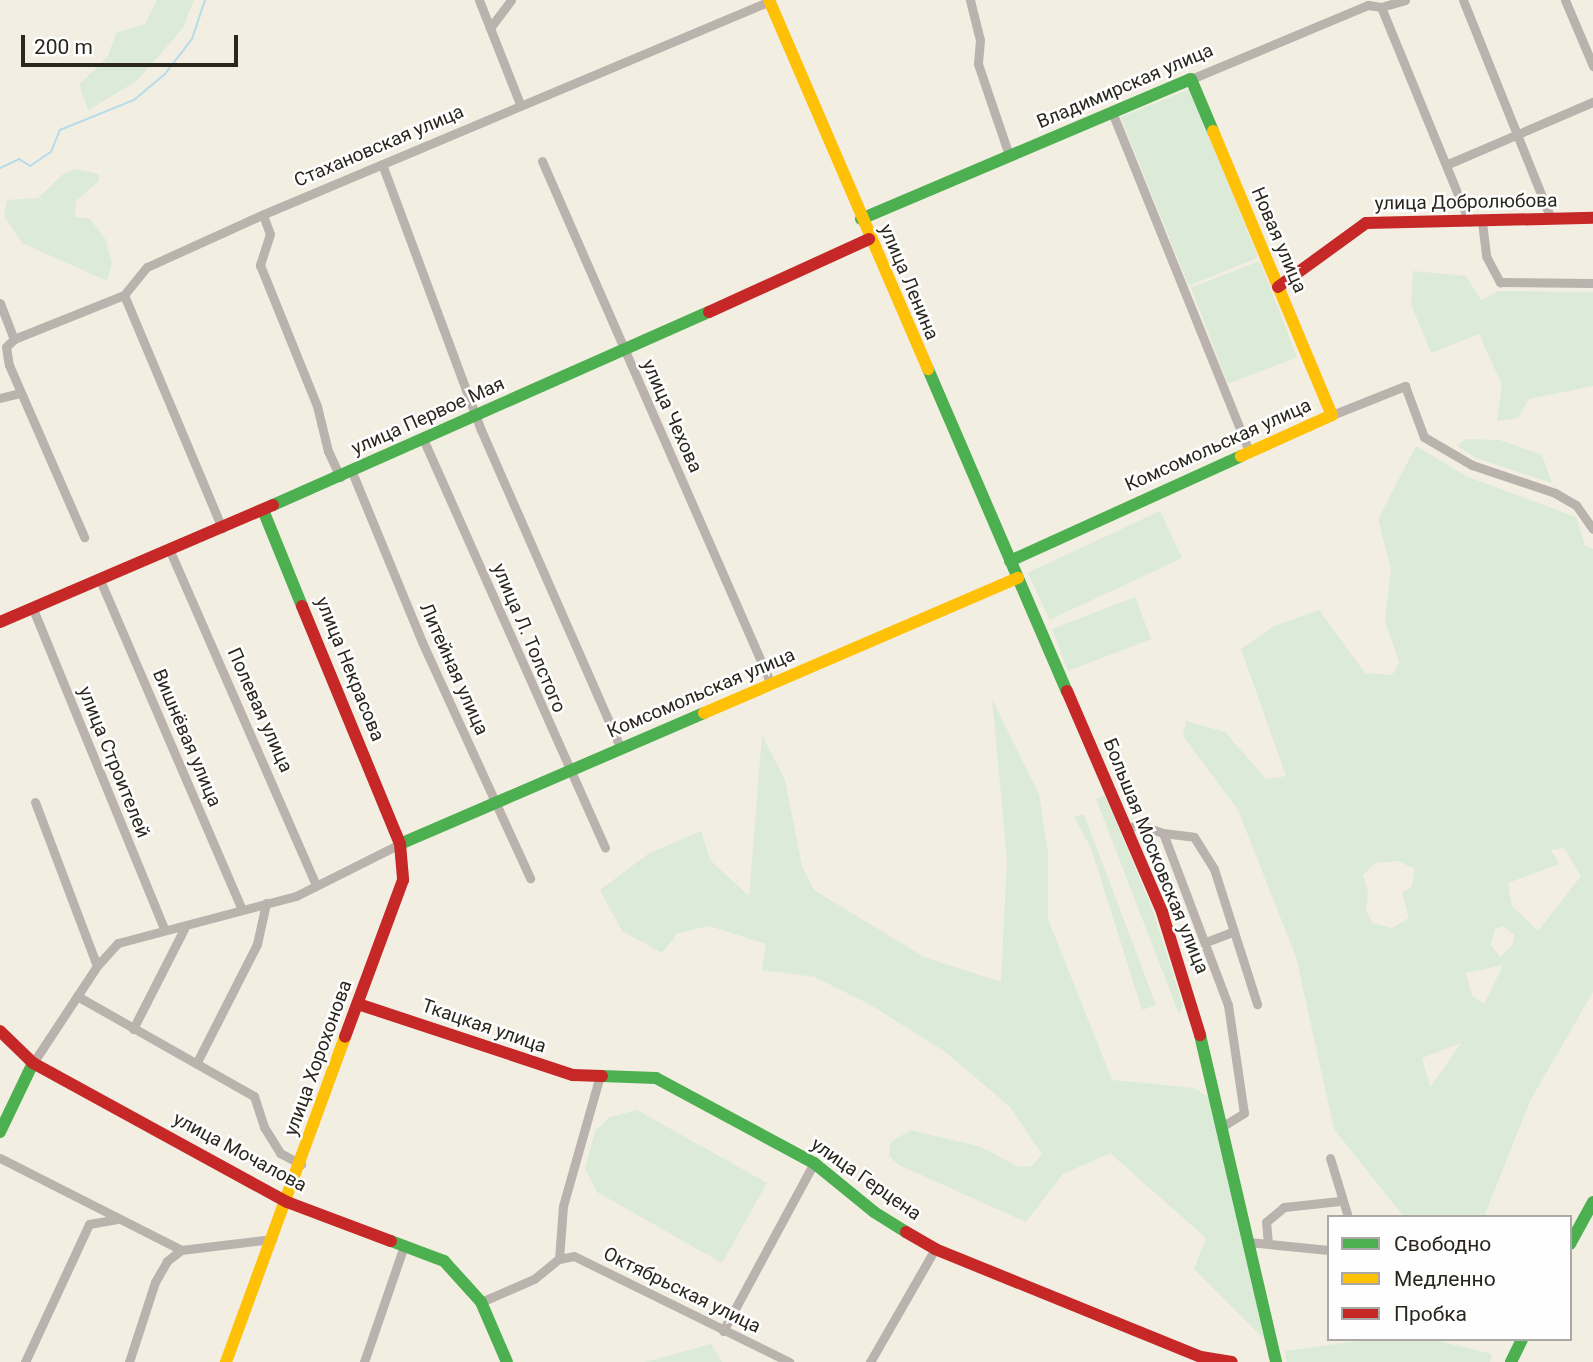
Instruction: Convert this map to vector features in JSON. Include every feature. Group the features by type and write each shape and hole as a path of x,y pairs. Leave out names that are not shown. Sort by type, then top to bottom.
{"street":[{"path":"479,0 520,104"},
{"path":"490,28 511,0"},
{"path":"970,0 980,40 978,64 1009,155"},
{"name":"Владимирская улица","path":"861,219 1368,5 1381,8 1405,0"},
{"path":"1463,0 1520,133 1551,219"},
{"path":"1565,0 1593,66"},
{"name":"Стахановская улица","path":"14,339 124,295 147,267 263,215 520,104 770,1"},
{"name":"улица Ленина","path":"770,1 869,239 1017,578"},
{"path":"1381,8 1476,222 1486,256 1500,282 1593,283"},
{"name":"Новая улица","path":"1191,79 1332,415"},
{"path":"1448,164 1593,102"},
{"path":"1112,112 1249,451"},
{"name":"улица Чехова","path":"542,161 771,684"},
{"path":"382,164 478,416 620,747"},
{"name":"Литейная улица","path":"263,215 270,234 260,265 317,406 328,451 346,475 530,878"},
{"name":"улица Добролюбова","path":"1278,287 1366,223 1593,218"},
{"name":"улица Первое Мая","path":"0,622 424,441 623,348 869,239"},
{"path":"124,295 222,528"},
{"path":"0,303 14,339 6,347 20,393 84,537"},
{"name":"Комсомольская улица","path":"1010,561 1249,451 1405,386 1424,437 1472,465 1555,493 1576,505 1593,529"},
{"path":"0,398 20,393"},
{"name":"улица Л. Толстого","path":"424,441 567,771 605,848"},
{"name":"улица Некрасова","path":"263,510 400,844"},
{"name":"Полевая улица","path":"170,551 315,883"},
{"name":"Комсомольская улица","path":"400,844 494,800 1017,578"},
{"name":"Большая Московская улица","path":"1017,578 1128,829 1191,998 1276,1362"},
{"name":"Вишнёвая улица","path":"100,580 242,910"},
{"name":"улица Строителей","path":"33,609 164,928"},
{"path":"35,802 97,966"},
{"path":"1128,829 1138,824 1163,833 1194,837 1214,869 1257,1004"},
{"path":"1163,833 1228,1004 1244,1113 1223,1126"},
{"path":"0,1132 33,1063 97,966 118,943 164,928 184,929 304,892 315,883 400,844"},
{"name":"улица Хорохонова","path":"226,1362 301,1164 403,880 400,844"},
{"path":"197,1062 257,944 266,903"},
{"path":"133,1029 184,929"},
{"path":"1206,942 1234,931"},
{"path":"77,996 254,1096 264,1127 280,1153 301,1164"},
{"name":"Ткацкая улица","path":"358,1004 547,1068 599,1079"},
{"name":"улица Мочалова","path":"0,1031 33,1063 287,1202 444,1261 481,1301 507,1362"},
{"name":"улица Герцена","path":"599,1079 633,1074 656,1078 814,1163 874,1212 935,1249 1201,1357 1232,1362"},
{"path":"481,1301 534,1279 559,1259 563,1206 599,1079"},
{"path":"0,1158 181,1250"},
{"path":"1330,1158 1340,1201 1348,1215"},
{"path":"723,1331 814,1163"},
{"path":"1268,1244 1266,1222 1284,1207 1340,1201"},
{"path":"1572,1240 1593,1202"},
{"path":"25,1362 89,1224 116,1219"},
{"path":"130,1362 155,1282 167,1261 181,1250 272,1239"},
{"path":"1248,1242 1327,1250"},
{"path":"364,1362 404,1246"},
{"path":"870,1362 935,1249"},
{"name":"Октябрьская улица","path":"559,1259 574,1256 789,1362"},
{"path":"1511,1362 1521,1341"}],"green space":[{"path":"157,0 194,0 183,28 137,81 88,110 79,85 108,56 116,33 145,24"},
{"path":"1190,89 1258,258 1189,286 1120,117"},
{"path":"75,169 99,174 99,181 76,201 75,217 90,219 106,240 112,264 107,281 22,243 4,216 7,200 38,198 62,175"},
{"path":"1260,261 1297,357 1228,384 1191,288"},
{"path":"1413,271 1466,276 1481,300 1499,291 1593,292 1593,386 1529,399 1518,418 1497,421 1502,385 1479,334 1431,353 1411,304"},
{"path":"1467,439 1500,440 1542,455 1552,483 1476,458 1457,445"},
{"path":"1416,446 1468,477 1576,517 1585,546 1593,549 1593,992 1530,1101 1485,1215 1402,1215 1334,1129 1296,957 1238,810 1183,736 1186,721 1225,732 1266,779 1286,776 1241,649 1274,626 1319,610 1365,673 1392,675 1399,662 1385,621 1391,569 1378,519","holes":["1564,848 1581,876 1538,931 1512,906 1508,883 1559,864 1551,850","1398,861 1415,869 1412,886 1402,893 1409,918 1392,928 1372,923 1366,910 1368,892 1363,875 1375,863","1503,926 1514,935 1512,946 1500,957 1491,945 1495,929","1503,965 1484,1004 1472,996 1466,973","1461,1043 1431,1086 1422,1058"]},
{"path":"1160,511 1182,558 1050,620 1028,573"},
{"path":"1135,597 1151,639 1068,671 1052,629"},
{"path":"992,699 1039,794 1048,853 1048,919 1112,1080 1195,1088 1214,1102 1264,1339 1194,1269 1206,1238 1110,1153 1063,1174 1026,1222 899,1165 889,1156 891,1142 911,1130 981,1147 1019,1167 1032,1166 1042,1154 1010,1107 947,1053 869,1004 815,977 762,970 766,944 709,926 678,933 662,953 622,931 600,890 648,854 701,831 710,860 749,896 762,735 785,780 802,866 814,890 924,957 1001,982 1007,859"},
{"path":"1105,795 1154,914 1183,1006 1179,1014 1096,799"},
{"path":"1084,814 1156,1005 1142,1010 1091,848 1074,817"},
{"path":"637,1110 767,1183 722,1263 597,1192 585,1169 595,1131 610,1117"},
{"path":"1358,1341 1438,1341 1492,1354 1490,1362 1287,1362 1285,1351"},
{"path":"711,1344 722,1362 645,1362"}],"waterway":[{"path":"0,168 19,159 30,166 51,152 60,130 134,100 165,74 192,39 205,0"}],"traffic: fast":[{"path":"861,219 1191,79 1213,131"},
{"path":"273,505 709,312"},
{"path":"928,369 1067,691"},
{"path":"1010,561 1241,456"},
{"path":"263,510 302,606"},
{"path":"400,844 704,713"},
{"path":"1200,1035 1276,1362"},
{"path":"0,1132 33,1063"},
{"path":"602,1076 656,1078 814,1163 874,1212 906,1232"},
{"path":"1572,1240 1593,1202"},
{"path":"391,1241 444,1261 481,1302 507,1362"},
{"path":"1511,1362 1521,1341"}],"traffic: slow":[{"path":"769,0 928,369"},
{"path":"1213,131 1332,415 1241,456"},
{"path":"704,713 1018,578"},
{"path":"226,1362 345,1037"}],"traffic: jam":[{"path":"1278,287 1366,223 1593,218"},
{"path":"709,312 869,239"},
{"path":"0,622 273,505"},
{"path":"302,606 400,844 403,880 345,1037"},
{"path":"1067,691 1162,912 1200,1035"},
{"path":"358,1004 573,1075 602,1076"},
{"path":"0,1031 33,1063 287,1202 391,1241"},
{"path":"906,1232 935,1249 1201,1357 1232,1362"}]}
